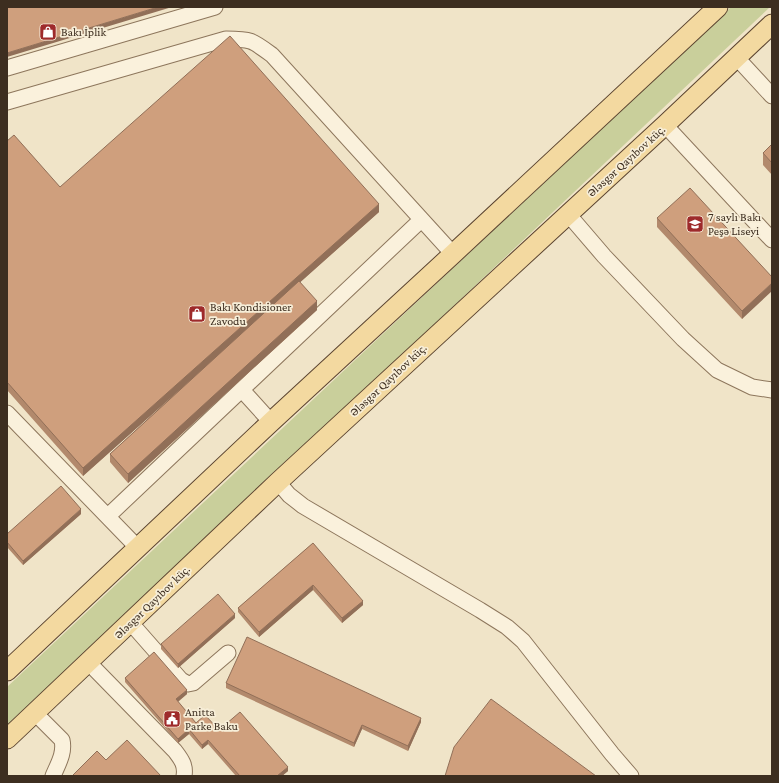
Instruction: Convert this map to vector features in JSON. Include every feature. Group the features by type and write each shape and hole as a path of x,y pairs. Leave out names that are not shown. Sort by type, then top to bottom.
{"main road":[{"path":"7,671 271,422 454,254 718,7"},
{"name":"Ələsgər Qayıbov küç.","path":"7,739 278,482 665,125 772,24"}],"street":[{"path":"7,68 215,7"},
{"path":"7,102 226,39 244,39 255,42 272,55 454,254"},
{"path":"737,58 772,96"},
{"path":"665,125 772,240"},
{"path":"568,214 604,256 683,339 717,370 752,387 772,390"},
{"path":"108,516 422,220"},
{"path":"242,390 271,422"},
{"path":"7,413 138,548"},
{"path":"278,482 289,495 303,506 507,627 523,641 631,776"},
{"path":"130,622 182,680 188,684 193,683 228,653"},
{"path":"88,662 175,751 182,760 185,770 184,776"},
{"path":"35,713 62,740 62,756 53,776"}],"green space":[{"path":"731,7 770,7 7,728 7,687"}],"building":[{"name":"Bakı İplik","path":"7,7 158,7 7,53"},
{"path":"230,36 379,204 83,468 7,382 7,141 14,135 60,187"},
{"path":"772,144 772,163 763,153"},
{"path":"690,188 772,277 772,283 742,311 657,218"},
{"path":"299,281 317,301 128,474 110,454"},
{"path":"61,486 81,509 23,561 7,542 7,534"},
{"path":"313,543 363,601 342,618 313,585 259,632 238,608"},
{"path":"218,594 235,614 178,664 161,644"},
{"path":"247,637 421,718 408,746 362,725 354,743 226,683"},
{"path":"154,652 187,690 176,699 196,723 205,715 219,730 240,712 288,767 277,776 240,776 208,740 202,745 189,729 178,739 125,678"},
{"path":"491,699 596,776 445,776 454,747"},
{"path":"127,740 161,776 72,776 97,751 106,760"}],"place":[{"name":"Bakı İplik","path":"48,32"},
{"name":"7 saylı Bakı Peşə Liseyi","path":"695,224"},
{"name":"Bakı Kondisioner Zavodu","path":"197,314"},
{"name":"Anitta Parke Baku","path":"172,719"}]}
